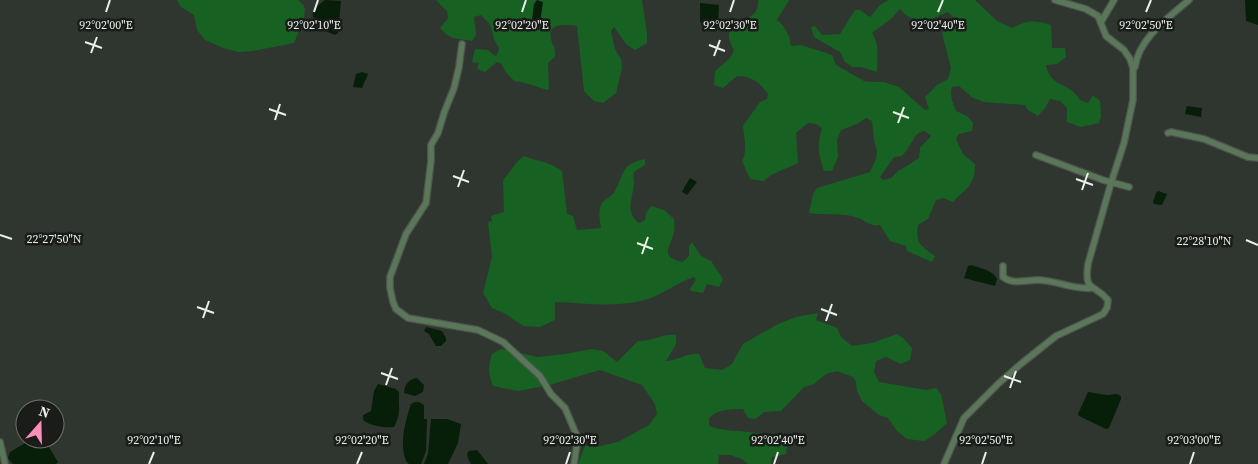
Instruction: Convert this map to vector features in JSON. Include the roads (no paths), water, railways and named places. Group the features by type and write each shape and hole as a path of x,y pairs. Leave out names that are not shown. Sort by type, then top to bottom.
{"street":[{"path":"944,464 964,418 999,383 1056,336 1103,314 1107,308 1108,300 1104,295 1091,288 1086,276 1111,183 1124,143 1133,100 1133,64 1121,47 1108,38 1103,31 1098,16 1092,12 1055,0"},
{"path":"1101,22 1114,0"},
{"path":"1133,71 1138,54 1152,32 1188,0"},
{"path":"462,44 454,88 438,133 431,145 426,200 418,217 406,234 390,277 392,299 396,309 408,318 478,330 503,342 540,376 551,394 565,408 576,434 577,444 574,464"},
{"path":"1168,133 1204,139 1248,157 1258,158"},
{"path":"1036,155 1111,183 1129,187"},
{"path":"1003,266 1003,277 1012,282 1040,280 1083,289 1091,288"},
{"path":"0,442 5,464"}]}
